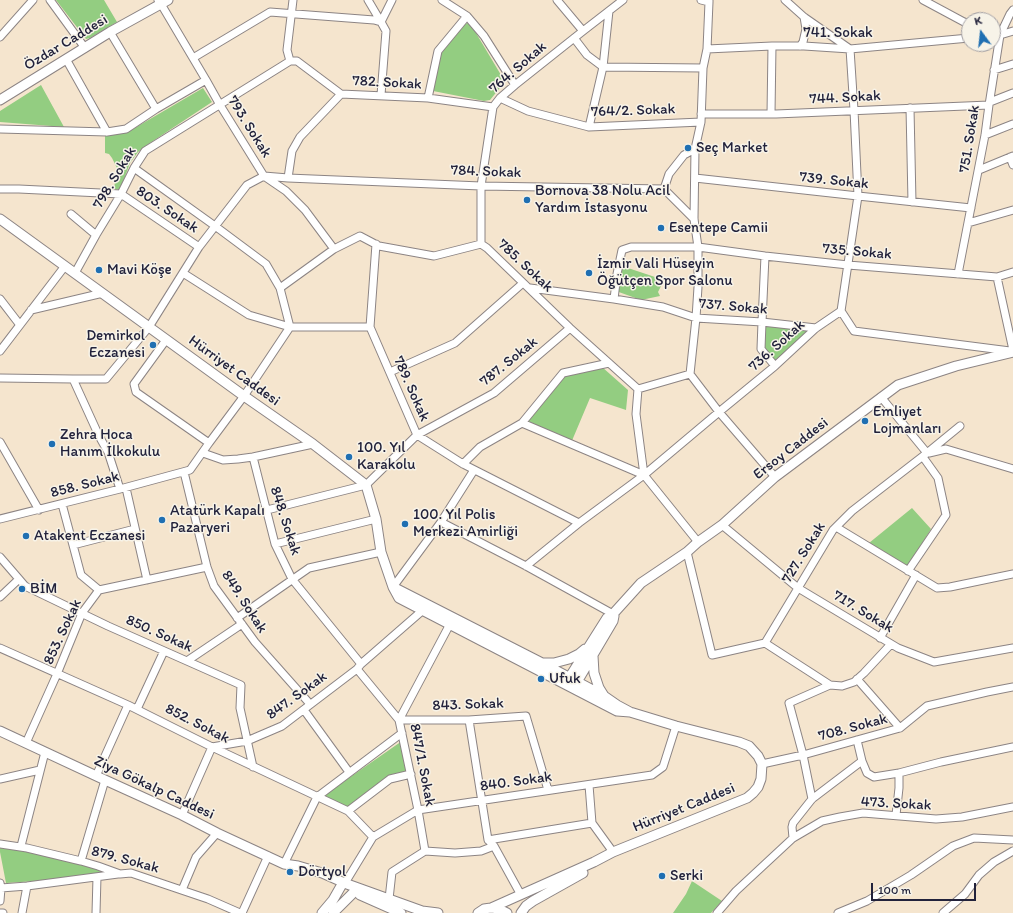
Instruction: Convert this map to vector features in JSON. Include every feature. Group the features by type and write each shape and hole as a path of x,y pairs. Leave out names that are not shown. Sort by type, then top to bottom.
{"main road":[{"name":"Özdar Caddesi","path":"0,99 162,1"},
{"name":"Hürriyet Caddesi","path":"0,219 166,340 313,444 366,485"},
{"name":"Ersoy Caddesi","path":"571,683 588,647 607,618 614,614 641,583 687,552 722,525 775,477 898,384 956,366 1013,351"},
{"path":"366,485 376,519 381,552 399,598 571,683 604,696 630,712 749,746 758,756 762,764"},
{"path":"394,587 542,663 617,712 630,712"},
{"name":"Ersoy Caddesi","path":"571,683 593,656 613,621 614,614"},
{"name":"Ersoy Caddesi","path":"542,663 554,663 569,659 588,647"},
{"path":"593,656 594,673 599,688 604,696"},
{"name":"Ziya Gökalp Caddesi","path":"0,731 284,864 298,866 392,907 438,913"},
{"name":"Hürriyet Caddesi","path":"594,862 613,852 747,798 758,787 762,779 762,764"},
{"path":"491,908 594,862"},
{"path":"521,913 526,906 533,901 584,872 594,862"},
{"path":"322,913 343,885"},
{"path":"333,913 356,890"},
{"path":"478,913 484,909 491,908 499,909 507,913"}],"street":[{"path":"0,37 33,0"},
{"path":"50,0 85,48"},
{"path":"290,61 287,50 293,0"},
{"path":"368,0 386,31 381,95"},
{"path":"381,22 392,0"},
{"path":"442,0 467,16 484,36 515,85"},
{"path":"557,0 583,31"},
{"name":"764. Sokak","path":"481,244 482,186 493,107 500,98 515,85 623,0"},
{"path":"700,0 709,1 707,49 703,68 701,118 695,149 694,220 698,247 698,287 690,374 719,412 775,477"},
{"path":"785,0 804,17 850,49 858,196 841,311 854,331 1013,351 997,277"},
{"path":"923,0 961,20"},
{"name":"793. Sokak","path":"162,1 220,105 264,176 286,191 305,210 334,249"},
{"name":"751. Sokak","path":"1001,27 1013,10"},
{"path":"589,127 603,67 609,11"},
{"path":"193,58 270,12 374,20 381,22"},
{"path":"428,98 438,51 467,16"},
{"path":"800,46 803,42 806,29 804,17"},
{"path":"1001,34 1013,31"},
{"path":"110,32 156,109"},
{"path":"574,38 587,55 603,67 703,68"},
{"name":"741. Sokak","path":"707,49 772,46 804,46 850,49 961,39"},
{"path":"771,114 772,46"},
{"name":"751. Sokak","path":"958,274 985,135 994,70 995,52"},
{"path":"66,59 107,132"},
{"name":"782. Sokak","path":"290,61 298,61 341,94 428,98 493,107"},
{"name":"798. Sokak","path":"75,273 121,194 134,168 145,152 290,61"},
{"path":"994,70 1013,64"},
{"path":"0,129 107,132 126,129 156,109 206,80"},
{"name":"744. Sokak","path":"701,118 989,103 1013,93"},
{"path":"288,178 292,151 300,137 341,94"},
{"name":"764/2. Sokak","path":"500,98 528,111 589,127 701,118"},
{"path":"910,108 912,202"},
{"path":"985,135 1013,124"},
{"path":"694,220 664,189 669,174 684,156 695,149"},
{"path":"979,170 1011,156 1013,166"},
{"path":"134,168 216,226 266,264 280,288 290,327 244,396 209,443 136,392 134,384 166,340"},
{"path":"0,378 106,379 149,327 199,247 247,185 264,176"},
{"name":"784. Sokak","path":"264,176 482,186 664,189"},
{"name":"739. Sokak","path":"695,178 971,208"},
{"name":"803. Sokak","path":"0,189 121,194 199,247"},
{"path":"968,223 1013,210"},
{"path":"71,214 96,235"},
{"name":"785. Sokak","path":"280,288 334,249 360,236 380,246 434,256 481,244 530,288 570,328 638,389"},
{"name":"789. Sokak","path":"376,244 370,327 417,435 474,470 579,522"},
{"name":"735. Sokak","path":"614,299 622,250 631,247 698,247 848,265 997,277 1013,272"},
{"path":"765,256 762,349 775,366"},
{"path":"0,351 65,266"},
{"path":"183,273 248,315 290,327 370,327"},
{"path":"390,372 455,343 523,283"},
{"name":"737. Sokak","path":"530,288 663,307 696,318 762,322 816,328"},
{"path":"31,310 102,293"},
{"path":"0,299 20,325"},
{"name":"736. Sokak","path":"526,566 579,522 644,475 775,366 816,328 841,311"},
{"name":"787. Sokak","path":"366,485 417,435 494,393 570,328"},
{"path":"463,464 480,447 522,423 563,374 609,363"},
{"path":"644,475 636,414 638,389 690,374"},
{"path":"73,379 108,452 123,488 135,529 147,580"},
{"path":"881,397 925,455 938,478 946,515 908,571"},
{"path":"522,423 644,475 698,542"},
{"name":"727. Sokak","path":"764,643 833,530 852,511 960,426"},
{"path":"0,442 39,510"},
{"name":"858. Sokak","path":"0,519 190,470 209,443"},
{"path":"202,453 222,460 253,458 313,444"},
{"path":"925,455 946,449 1013,469"},
{"name":"848. Sokak","path":"253,458 276,544 292,580 359,666"},
{"path":"394,587 441,522 474,470"},
{"name":"849. Sokak","path":"184,472 207,567 214,586 255,642 310,704"},
{"path":"267,510 366,485"},
{"path":"62,504 81,575 99,590"},
{"path":"276,544 376,519"},
{"path":"441,522 614,614"},
{"name":"717. Sokak","path":"722,525 798,588 898,648 934,662 1013,648"},
{"path":"836,527 937,588 1013,574"},
{"path":"73,545 135,529"},
{"path":"237,618 309,568 381,552"},
{"path":"687,552 712,656 764,643 830,685 842,686 854,682 891,644"},
{"path":"0,557 19,579 0,597"},
{"name":"853. Sokak","path":"26,743 82,613 99,590 207,567"},
{"path":"880,638 916,575"},
{"name":"850. Sokak","path":"19,579 25,586 241,686 240,708 253,767"},
{"name":"847. Sokak","path":"212,747 248,741 282,726 359,666 423,610"},
{"path":"187,661 242,624"},
{"name":"847/1. Sokak","path":"425,851 411,774 399,720 450,624"},
{"name":"852. Sokak","path":"0,648 128,704 253,767 348,811 373,837"},
{"path":"137,709 164,651"},
{"path":"359,666 399,720"},
{"path":"857,679 900,728"},
{"path":"812,799 789,703 830,685"},
{"name":"708. Sokak","path":"762,764 802,755 900,728 927,706 1013,687"},
{"path":"96,776 128,704"},
{"path":"304,710 350,772"},
{"name":"843. Sokak","path":"399,720 469,720 526,716 548,790"},
{"path":"469,720 488,840 494,846 521,895"},
{"name":"840. Sokak","path":"343,885 373,837 418,810 652,775 663,767 676,726"},
{"path":"284,864 317,797 402,733"},
{"path":"857,740 862,761 867,773 874,777 1013,747"},
{"path":"182,815 212,747"},
{"path":"21,846 45,752"},
{"path":"793,838 793,823 812,799 862,761"},
{"path":"0,779 40,770"},
{"path":"896,815 899,788 898,773"},
{"path":"348,811 390,779 411,774"},
{"path":"81,861 105,780"},
{"path":"589,784 592,823 613,852"},
{"name":"473. Sokak","path":"717,913 736,891 793,838 822,821 863,813 936,819 962,817 1013,807"},
{"path":"488,840 592,823"},
{"path":"182,890 196,857 217,833"},
{"path":"838,913 867,901 886,890 953,846 974,838 1013,840"},
{"name":"879. Sokak","path":"0,844 21,846 81,861 120,874 132,873 208,899 230,911 241,913"},
{"path":"392,907 392,872 425,851 455,853 480,851 494,846"},
{"path":"943,913 965,894 979,875 994,862 1013,851"},
{"path":"241,913 268,856"},
{"path":"352,870 356,890"},
{"path":"0,902 1,885 27,886 120,874"},
{"path":"96,913 98,877"},
{"path":"22,913 27,886"}],"green space":[{"path":"56,0 104,0 117,22 86,39"},
{"path":"467,23 473,28 501,75 503,83 490,100 484,101 433,91 432,89 440,53"},
{"path":"41,85 64,127 0,122 0,111"},
{"path":"203,88 212,102 138,152 130,163 120,190 114,189 117,168 109,154 105,153 105,135 124,133 133,129"},
{"path":"623,252 625,267 664,280 658,292 660,296 641,300 616,291"},
{"path":"764,325 810,330 775,364 764,348"},
{"path":"602,367 628,390 626,410 590,398 571,443 524,423 563,376"},
{"path":"912,508 931,529 908,566 869,543"},
{"path":"402,741 408,772 347,808 323,796"},
{"path":"0,847 20,848 80,862 110,873 97,877 6,883"},
{"path":"692,881 722,901 711,913 673,913 686,894"}],"place":[{"name":"Seç Market","path":"688,148"},
{"name":"Bornova 38 Nolu Acil Yardım İstasyonu","path":"527,200"},
{"name":"Esentepe Camii","path":"661,228"},
{"name":"Mavi Köşe","path":"99,270"},
{"name":"İzmir Vali Hüseyin Öğütçen Spor Salonu","path":"589,273"},
{"name":"Demirkol Eczanesi","path":"153,345"},
{"name":"Emliyet Lojmanları","path":"865,421"},
{"name":"Zehra Hoca Hanım İlkokulu","path":"52,444"},
{"name":"100. Yıl Karakolu","path":"349,457"},
{"name":"Atatürk Kapalı Pazaryeri","path":"162,520"},
{"name":"100. Yıl Polis Merkezi Amirliği","path":"405,524"},
{"name":"Atakent Eczanesi","path":"26,536"},
{"name":"BİM","path":"22,589"},
{"name":"Ufuk","path":"541,679"},
{"name":"Dörtyol","path":"290,872"},
{"name":"Serki","path":"662,876"}]}
